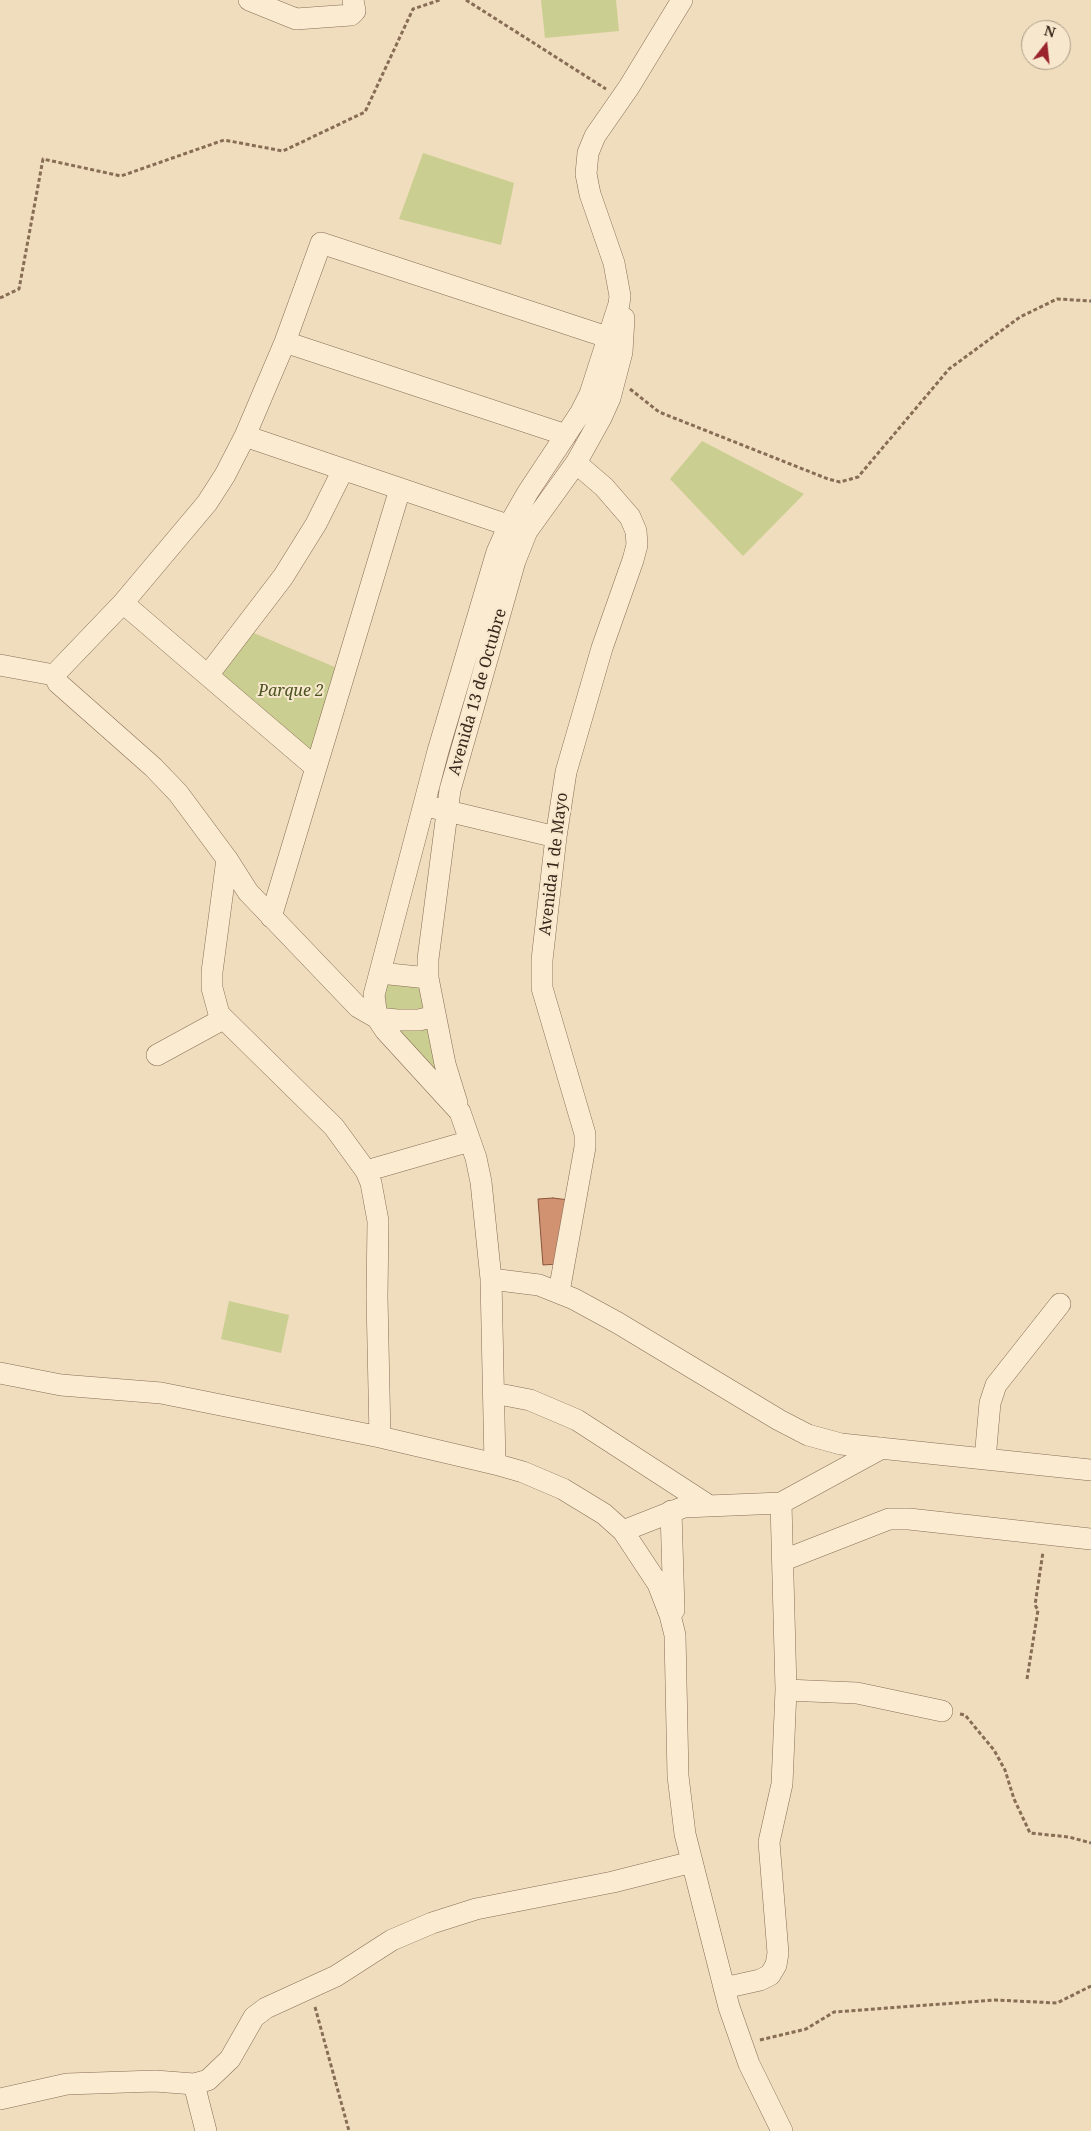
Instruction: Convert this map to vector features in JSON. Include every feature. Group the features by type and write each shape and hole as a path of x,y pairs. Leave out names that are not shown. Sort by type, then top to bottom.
{"street":[{"path":"248,0 296,19 351,15 354,11 353,0"},
{"name":"Avenida 13 de Octubre","path":"495,1464 491,1279 481,1182 476,1158 445,1064 428,978 428,959 447,811 453,781 503,600 518,528 576,462 601,418 616,378 622,352 625,326 620,296 614,262 590,194 586,174 588,153 595,136 621,99 682,0"},
{"path":"54,675 123,603 207,503 225,475 245,436 285,342 321,243 610,338"},
{"path":"377,1018 374,995 423,805 488,580 590,394 610,338 620,296"},
{"path":"285,342 566,435"},
{"path":"245,436 518,528"},
{"name":"Avenida 1 de Mayo","path":"559,1292 585,1147 585,1134 542,988 542,960 556,837 566,772 602,648 634,560 636,545 636,531 630,517 604,487 576,462"},
{"path":"208,675 292,564 316,524 343,470"},
{"path":"271,917 400,489"},
{"path":"123,603 315,768"},
{"path":"0,665 54,675"},
{"path":"54,675 58,683 152,767 178,793 227,858 248,892 358,1007 377,1018 385,1030 460,1112"},
{"path":"423,805 556,837"},
{"path":"227,858 212,972 214,1002 223,1019 334,1127 366,1171 371,1184 378,1221 376,1297 380,1437"},
{"path":"380,973 428,978"},
{"path":"377,1018 419,1020 435,1016"},
{"path":"157,1055 223,1019"},
{"path":"366,1171 470,1141"},
{"path":"491,1279 539,1285 559,1292 618,1323 808,1435 841,1444 1091,1470"},
{"path":"985,1459 990,1403 996,1385 1060,1304"},
{"path":"0,1373 61,1385 161,1393 380,1437 523,1472 563,1489 604,1514 623,1531 658,1584 675,1635"},
{"path":"494,1393 530,1400 577,1420 708,1505"},
{"path":"623,1531 684,1507 781,1504 882,1448"},
{"path":"724,1988 770,1975 776,1965 778,1953 770,1842 782,1784 786,1690 781,1504"},
{"path":"671,1511 678,1776 685,1834 724,1988 742,2045 782,2131"},
{"path":"784,1560 889,1519 909,1519 1091,1538"},
{"path":"786,1690 857,1693 942,1711"},
{"path":"0,2099 67,2084 155,2081 194,2084 208,2080 230,2059 254,2017 272,2005 310,1990 336,1976 392,1940 432,1923 476,1909 614,1882 692,1862"},
{"path":"194,2084 206,2131"}],"path":[{"path":"0,298 19,289 43,159 121,176 224,140 283,150 365,112 413,9 440,0"},
{"path":"466,0 621,99"},
{"path":"616,378 659,412 809,472 840,482 858,477 949,369 1020,317 1057,299 1091,301"},
{"path":"1027,1679 1038,1610 1035,1605 1045,1534"},
{"path":"942,1711 965,1715 994,1750 1005,1770 1014,1799 1030,1834 1069,1837 1091,1843"},
{"path":"742,2045 806,2029 834,2012 995,2000 1058,2003 1091,1986"},
{"path":"310,1990 349,2131"}],"green space":[{"path":"541,0 616,0 619,31 545,38"},
{"path":"423,153 514,183 501,245 399,219"},
{"path":"702,441 804,494 743,556 670,479"},
{"name":"Parque 2","path":"249,631 342,670 314,761 214,676"},
{"path":"387,984 419,986 426,1002 418,1012 388,1010 383,1005"},
{"path":"399,1028 427,1028 430,1030 437,1068 433,1069 397,1031"},
{"path":"229,1301 289,1315 281,1353 221,1339"}],"building":[{"path":"538,1199 569,1200 557,1264 543,1265"}]}
